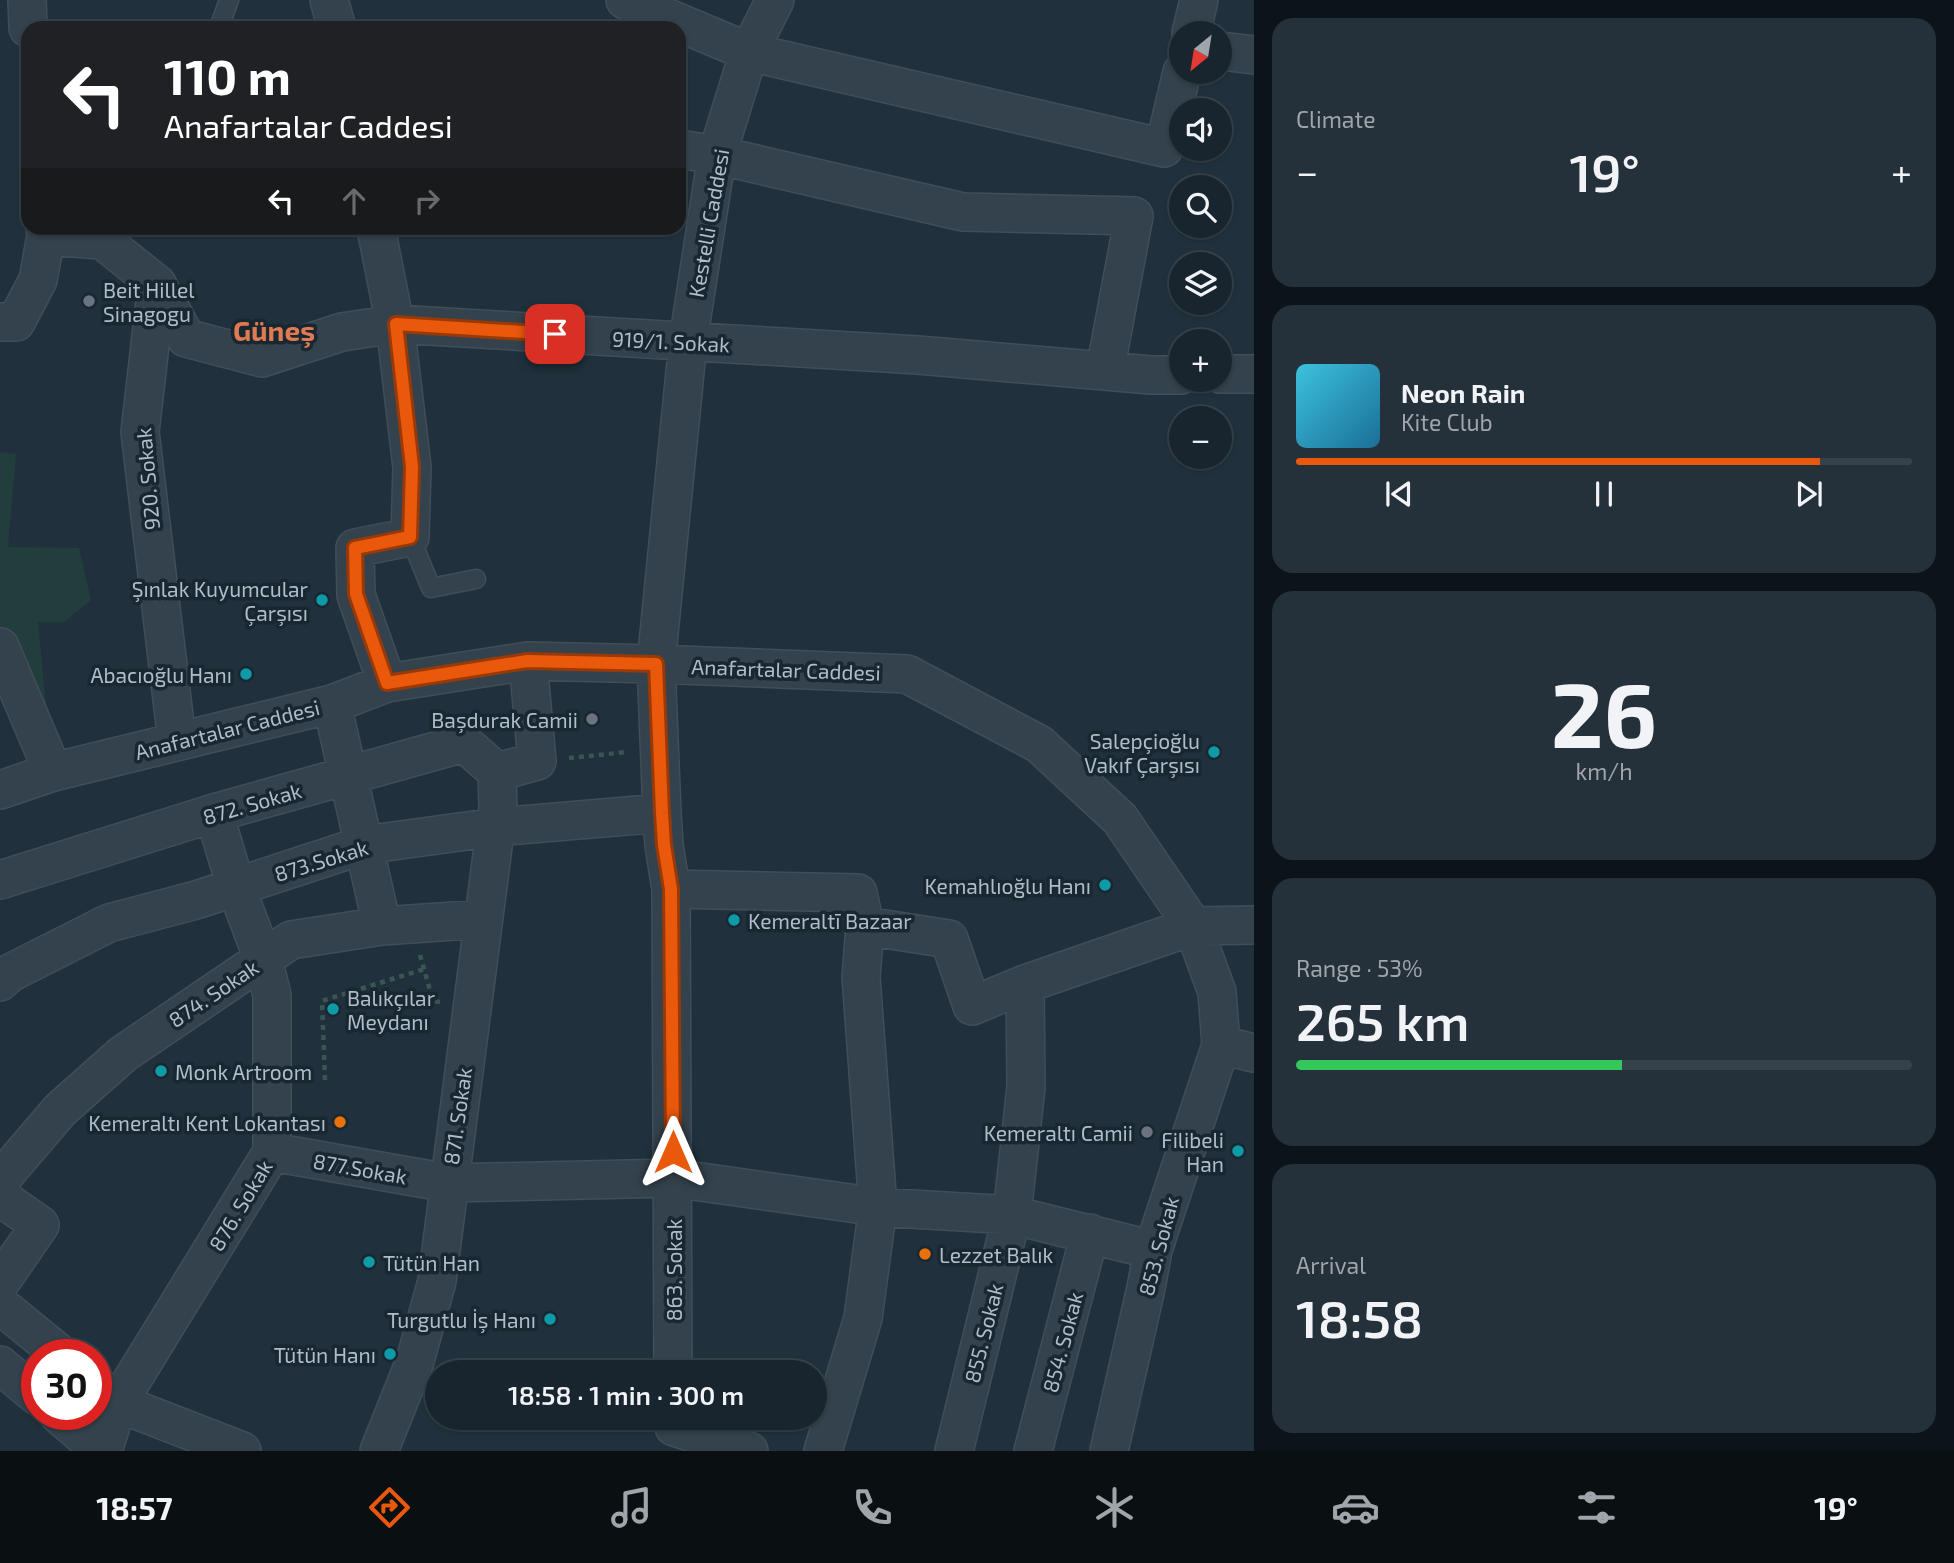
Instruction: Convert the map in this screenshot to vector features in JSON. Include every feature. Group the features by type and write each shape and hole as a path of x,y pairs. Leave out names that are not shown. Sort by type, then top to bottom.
{"street":[{"path":"27,0 28,21"},
{"path":"625,0 675,21"},
{"name":"Kestelli Caddesi","path":"656,664 688,342 717,155 749,52 775,0"},
{"path":"1194,21 1199,0"},
{"path":"686,26 749,52 1164,148 1179,84"},
{"path":"1232,52 1254,55"},
{"path":"686,150 963,212 1134,216 1105,371"},
{"path":"0,322 16,321 38,280 45,235"},
{"path":"66,235 102,240 157,284"},
{"path":"377,235 396,324 412,467 410,537 355,548 356,594 387,683"},
{"name":"919/1. Sokak","path":"157,284 186,338 262,358 342,332 396,324 918,355 1169,375"},
{"name":"920. Sokak","path":"157,284 140,432 177,741"},
{"path":"1232,374 1254,373"},
{"path":"0,647 53,772"},
{"path":"497,772 537,761 527,661"},
{"name":"Anafartalar Caddesi","path":"0,790 53,772 332,704 387,683 527,661 907,674 1039,744 1120,819 1193,926 1238,1049"},
{"name":"863. Sokak","path":"656,664 664,845 671,889 673,1360"},
{"path":"332,704 364,845 397,925"},
{"name":"872. Sokak","path":"0,880 214,813 464,743 497,772"},
{"name":"871. Sokak","path":"379,1451 415,1361 436,1281 496,827 497,772"},
{"name":"876. Sokak","path":"112,1387 272,1152 272,995 263,959 236,887 214,813"},
{"name":"873.Sokak","path":"0,982 10,973 110,923 196,900 364,845 496,827 662,813"},
{"path":"671,889 858,893 865,926 861,977 878,1207 863,1318 823,1451"},
{"name":"874. Sokak","path":"0,1183 60,1110 123,1054 291,940 397,925 483,919"},
{"path":"865,926 949,939 972,1006 1025,984 1193,926 1254,925"},
{"name":"855. Sokak","path":"954,1451 1012,1215 1026,1087 1025,984"},
{"name":"853. Sokak","path":"1109,1451 1153,1250 1238,1049"},
{"name":"877.Sokak","path":"272,1152 448,1183 673,1178 878,1207 1012,1215 1153,1250"},
{"path":"0,1197 40,1225 0,1283"},
{"name":"854. Sokak","path":"1033,1451 1090,1233"},
{"path":"0,1305 42,1339"},
{"path":"0,1365 21,1383"},
{"path":"112,1396 242,1451"},
{"path":"77,1430 102,1451"},
{"name":"876. Sokak","path":"102,1451 104,1430"},
{"path":"673,1432 749,1451"}],"lane":[{"path":"222,21 229,0"},
{"path":"410,537 431,588 476,579"}],"path":[{"path":"537,761 660,748"},
{"path":"397,925 424,969 433,1001 472,1004"},
{"path":"325,1080 322,1001 424,969"}],"green space":[{"path":"0,452 16,454 8,547 79,548 91,600 64,622 38,622 46,707 28,714 0,647"}],"place":[{"name":"Beit Hillel Sinagogu","path":"89,301"},
{"name":"Şınlak Kuyumcular Çarşısı","path":"322,600"},
{"name":"Abacıoğlu Hanı","path":"246,674"},
{"name":"Başdurak Camii","path":"592,719"},
{"name":"Salepçioğlu Vakıf Çarşısı","path":"1214,752"},
{"name":"Kemahlıoğlu Hanı","path":"1105,885"},
{"name":"Kemeraltī Bazaar","path":"734,920"},
{"name":"Balıkçılar Meydanı","path":"333,1009"},
{"name":"Monk Artroom","path":"161,1071"},
{"name":"Kemeraltı Kent Lokantası","path":"340,1122"},
{"name":"Kemeraltı Camii","path":"1147,1132"},
{"name":"Filibeli Han","path":"1238,1151"},
{"name":"Lezzet Balık","path":"925,1254"},
{"name":"Tütün Han","path":"369,1262"},
{"name":"Turgutlu İş Hanı","path":"550,1319"},
{"name":"Tütün Hanı","path":"390,1354"}],"district":[{"name":"Güneş","path":"274,330"}],"route":[{"path":"555,334 396,324 412,467 410,537 355,548 356,594 387,683 527,661 656,664 664,845 671,889 673,1152"}]}
